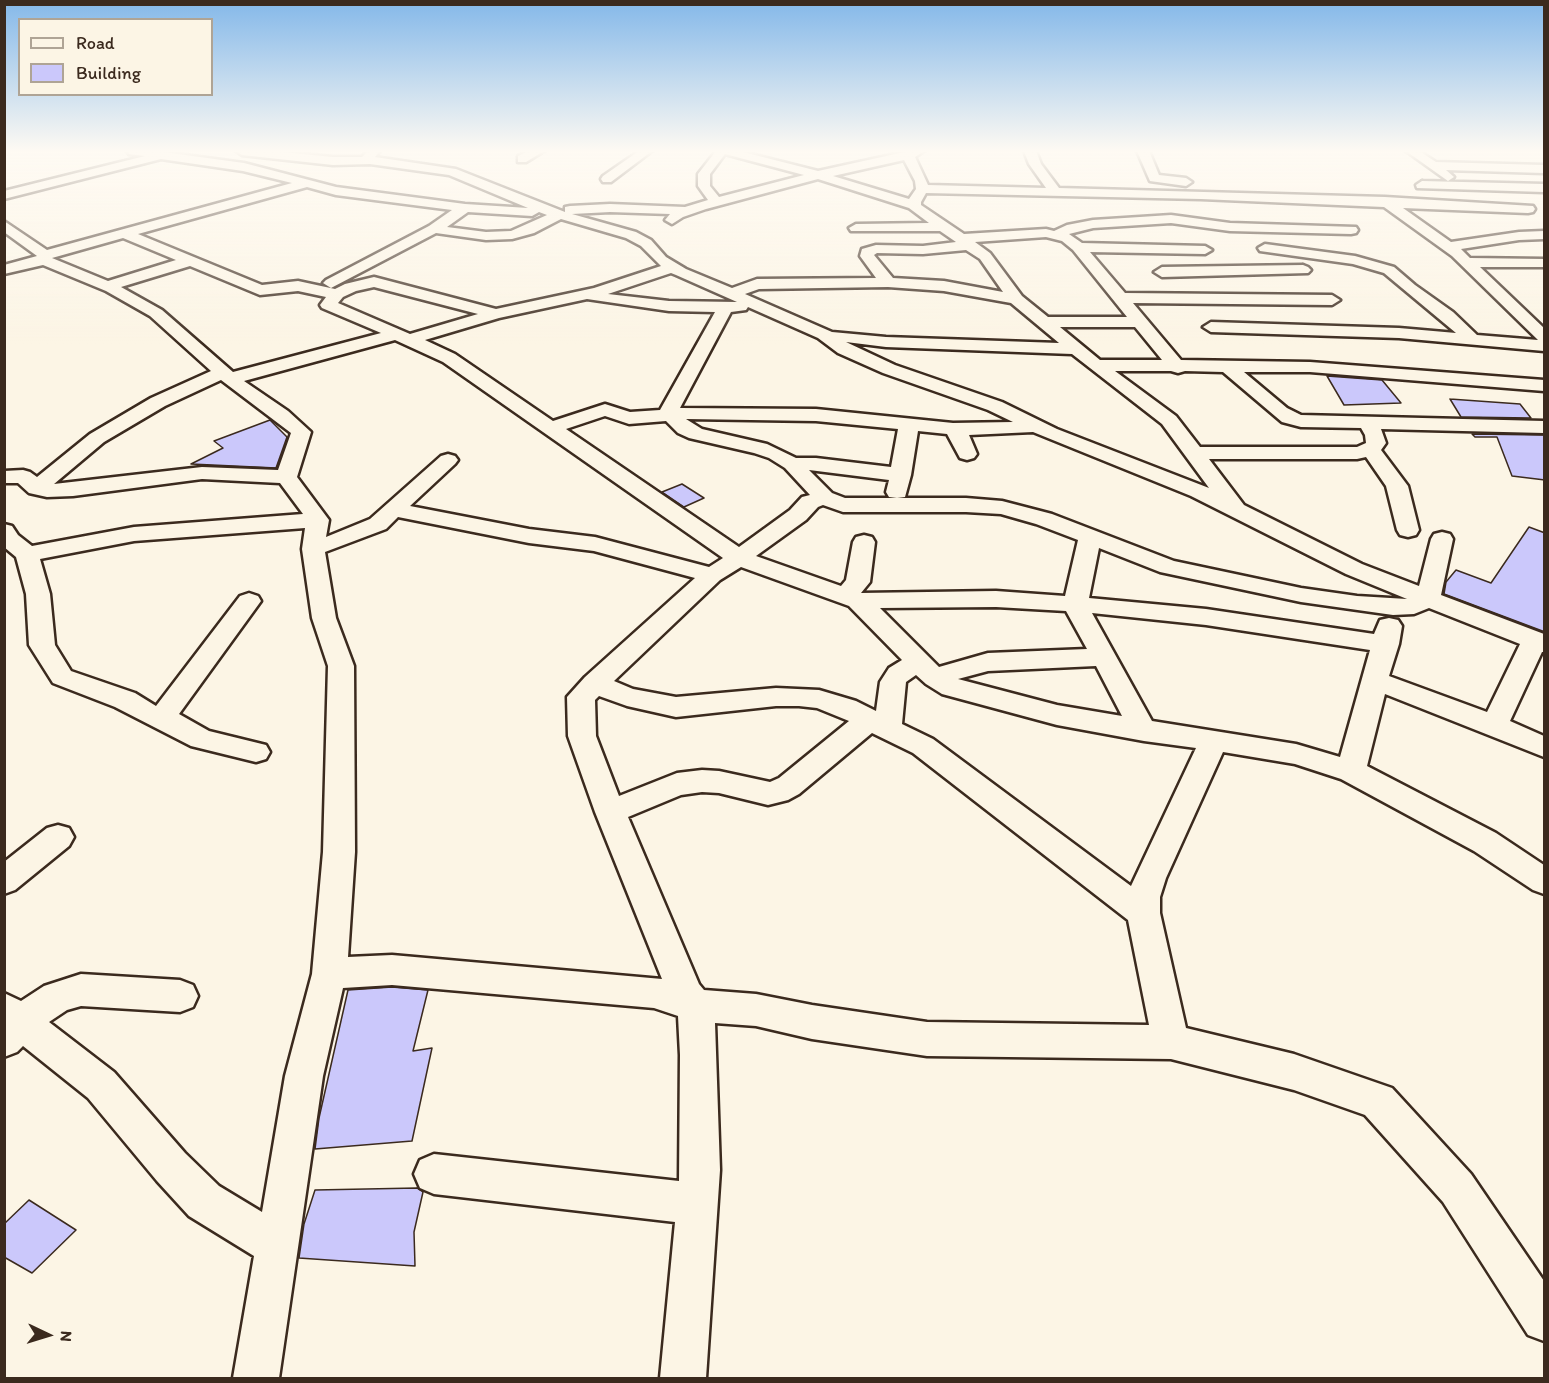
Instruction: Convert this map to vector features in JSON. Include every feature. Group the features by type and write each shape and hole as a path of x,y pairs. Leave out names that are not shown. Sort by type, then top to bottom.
{"street":[{"path":"4,270 184,216"},
{"path":"319,291 368,261 434,230 447,216"},
{"path":"434,230 478,236 512,235 529,230 550,216"},
{"path":"563,216 631,235 654,236 676,216"},
{"path":"925,216 985,256 1016,299 1096,366 1169,420 1235,508"},
{"path":"1099,216 1105,224"},
{"path":"1157,216 1161,220"},
{"path":"1405,216 1468,262 1545,337"},
{"path":"888,282 867,256 867,252 876,249 923,250 965,242 1058,234 1083,225 1161,220 1230,227 1351,230"},
{"path":"1126,223 1147,248"},
{"path":"856,228 943,227"},
{"path":"8,231 45,257 156,313 227,376 301,432 286,477 315,535 324,618 341,666 339,852 329,974 304,1076 256,1378"},
{"path":"124,233 260,290 298,286 337,294"},
{"path":"1058,234 1066,237 1078,248 1178,368"},
{"path":"1449,247 1519,236 1545,235"},
{"path":"654,236 661,260 728,301"},
{"path":"1078,248 1205,250"},
{"path":"1265,248 1355,260 1389,270 1409,288 1447,315 1471,338"},
{"path":"106,286 190,261"},
{"path":"1468,262 1545,263"},
{"path":"1093,266 1114,266"},
{"path":"1147,266 1162,273 1184,298"},
{"path":"37,488 97,438 158,402 227,376 584,295 673,267"},
{"path":"1162,273 1303,270"},
{"path":"1016,299 944,286 888,282 757,284 728,301 669,411 685,429 696,434 760,448 792,464 824,498 843,505 966,505 1002,508 1044,519 1168,567 1357,604 1414,606 1428,598 1442,539"},
{"path":"496,314 384,283 363,283 337,294 328,305 449,358 501,396 551,428 725,567"},
{"path":"584,295 669,306 728,301 759,306 824,334 844,349 889,369 995,406 1036,426 1200,491 1354,569 1540,642 1494,726"},
{"path":"1119,297 1332,300"},
{"path":"1043,322 1140,322"},
{"path":"1211,327 1399,333 1545,346"},
{"path":"824,334 886,342 1076,349"},
{"path":"1096,366 1366,370 1545,385"},
{"path":"1228,367 1289,418 1311,422 1454,423 1545,427"},
{"path":"551,428 605,410 630,418 790,413 953,429 1036,426"},
{"path":"1193,453 1357,453 1371,450 1376,443 1375,435 1367,423"},
{"path":"894,505 902,475 909,425"},
{"path":"953,429 959,435 967,454"},
{"path":"1371,450 1397,486 1408,530"},
{"path":"27,554 134,534 315,535 359,533 378,524 448,460"},
{"path":"792,464 816,464 902,475"},
{"path":"4,477 23,476 37,488 47,491 73,490 202,472 286,477"},
{"path":"683,1378 700,1170 699,1055 695,1005 686,994 610,812 582,736 581,697 725,567 798,515 810,502 824,498"},
{"path":"395,510 529,536 595,544 725,567 851,598 996,599 1075,603 1206,617 1386,644"},
{"path":"4,531 10,540 27,554 38,594 42,645 62,676 162,717 201,739 256,752"},
{"path":"1090,536 1075,603 1144,731"},
{"path":"851,598 858,582 864,542"},
{"path":"851,598 927,669 952,688 1057,716 1296,753 1351,771 1485,842 1545,881"},
{"path":"162,717 249,601"},
{"path":"1351,771 1386,644 1393,607"},
{"path":"610,812 677,784 702,781 719,782 768,794 777,792 879,723 898,674 988,662 1104,657"},
{"path":"1375,681 1545,747"},
{"path":"594,683 627,697 676,707 776,697 809,698 846,708 923,746 1143,913"},
{"path":"1171,1042 1143,913 1144,897 1150,878 1214,742"},
{"path":"4,881 58,837"},
{"path":"329,974 392,969 654,992 695,1005 756,1010 812,1022 927,1039 1171,1042 1294,1072 1378,1101 1457,1188 1545,1319"},
{"path":"180,996 81,990 57,997 10,1024 100,1085 171,1167 204,1201 278,1246"},
{"path":"434,1174 697,1204"}],"building":[{"path":"1327,376 1382,380 1401,403 1344,405"},
{"path":"1450,399 1520,404 1531,418 1461,417"},
{"path":"270,420 287,437 276,468 191,464 223,448 214,441"},
{"path":"1472,434 1544,435 1545,480 1512,476 1497,437 1475,437"},
{"path":"682,484 704,498 684,507 662,492"},
{"path":"1529,527 1545,533 1545,632 1444,594 1446,582 1456,570 1491,583"},
{"path":"392,987 428,990 413,1051 432,1048 412,1141 315,1149 319,1118 348,990"},
{"path":"417,1188 423,1192 414,1232 415,1266 299,1258 304,1224 315,1190"},
{"path":"29,1200 76,1230 32,1273 4,1257 4,1224"}]}
